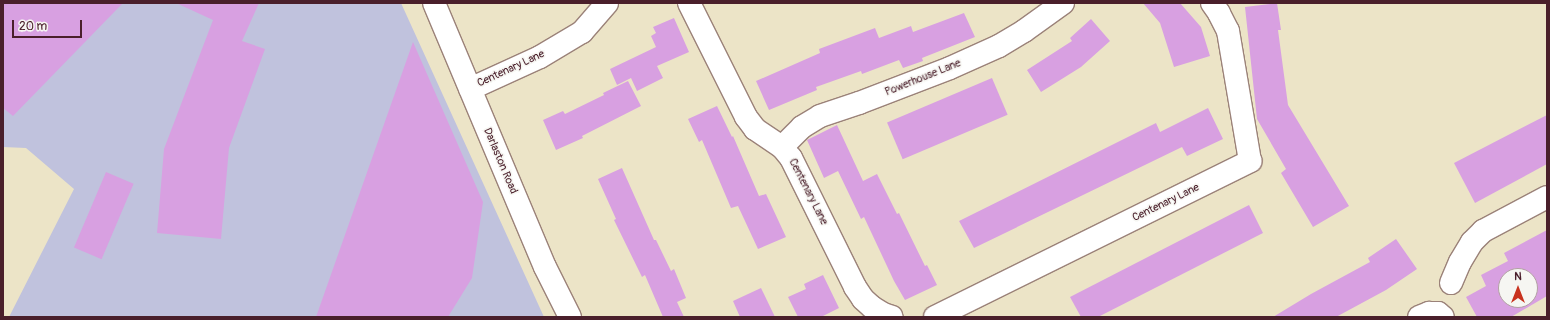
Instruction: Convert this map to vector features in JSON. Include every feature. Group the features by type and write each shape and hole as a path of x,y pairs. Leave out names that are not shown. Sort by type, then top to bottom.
{"street":[{"name":"Darlaston Road","path":"434,3 545,267 570,317"},
{"name":"Centenary Lane","path":"470,89 540,57 582,32 606,3"},
{"name":"Centenary Lane","path":"689,3 746,117 755,129 782,147 791,158 868,312 892,317"},
{"name":"Powerhouse Lane","path":"782,147 802,127 820,116 859,103 929,76 998,46 1024,31 1063,3"},
{"name":"Centenary Lane","path":"935,317 1250,161 1228,31 1212,3"},
{"path":"1451,283 1460,262 1472,242 1483,232 1547,198"}],"shaded area":[{"path":"3,3 401,3 544,317 9,317 74,189 26,148 3,147"}],"building":[{"path":"3,3 123,3 13,116 3,108"},
{"path":"176,3 259,3 242,41 265,49 229,148 221,239 157,233 164,149 213,20"},
{"path":"1143,3 1180,3 1201,27 1210,56 1174,67 1160,23"},
{"path":"1277,3 1281,30 1278,30 1288,105 1349,206 1313,227 1281,173 1286,169 1257,119 1245,7"},
{"path":"964,13 975,37 922,58 923,61 903,68 899,60 862,74 861,71 816,87 817,90 769,110 756,81 820,53 819,49 875,28 879,38 911,26 913,32"},
{"path":"674,18 689,52 657,66 663,78 637,91 631,78 617,85 610,69 656,47 651,36 656,33 653,27"},
{"path":"1091,19 1110,41 1081,67 1041,92 1027,70 1072,41 1070,38"},
{"path":"413,42 483,202 472,278 448,317 316,317"},
{"path":"992,78 1008,115 903,159 887,123"},
{"path":"628,81 641,106 582,136 583,138 556,150 543,120 563,111 565,114 604,95 603,93"},
{"path":"717,106 732,137 733,136 759,196 766,194 786,237 758,249 738,206 731,208 702,140 699,142 688,119"},
{"path":"1208,108 1223,139 1187,156 1182,147 974,248 959,221 1156,123 1160,132"},
{"path":"1547,115 1547,164 1475,203 1454,163"},
{"path":"837,125 863,181 877,174 897,214 899,213 925,266 927,265 937,285 905,300 894,281 864,217 861,219 838,171 824,178 807,140"},
{"path":"622,168 654,240 656,240 671,271 674,269 686,298 677,302 684,317 663,317 645,275 642,277 614,220 616,219 598,179"},
{"path":"106,172 134,184 102,259 74,247"},
{"path":"1249,205 1263,233 1098,317 1081,317 1070,297"},
{"path":"1547,230 1547,296 1538,301 1538,268 1498,268 1498,308 1526,308 1511,317 1477,317 1466,297 1486,286 1481,275 1508,261 1504,253"},
{"path":"1396,239 1417,269 1386,290 1336,317 1273,317 1311,294 1370,262 1368,258"},
{"path":"823,275 839,308 821,317 798,317 788,297 806,289 804,284"},
{"path":"761,288 775,317 740,317 733,301"}]}
